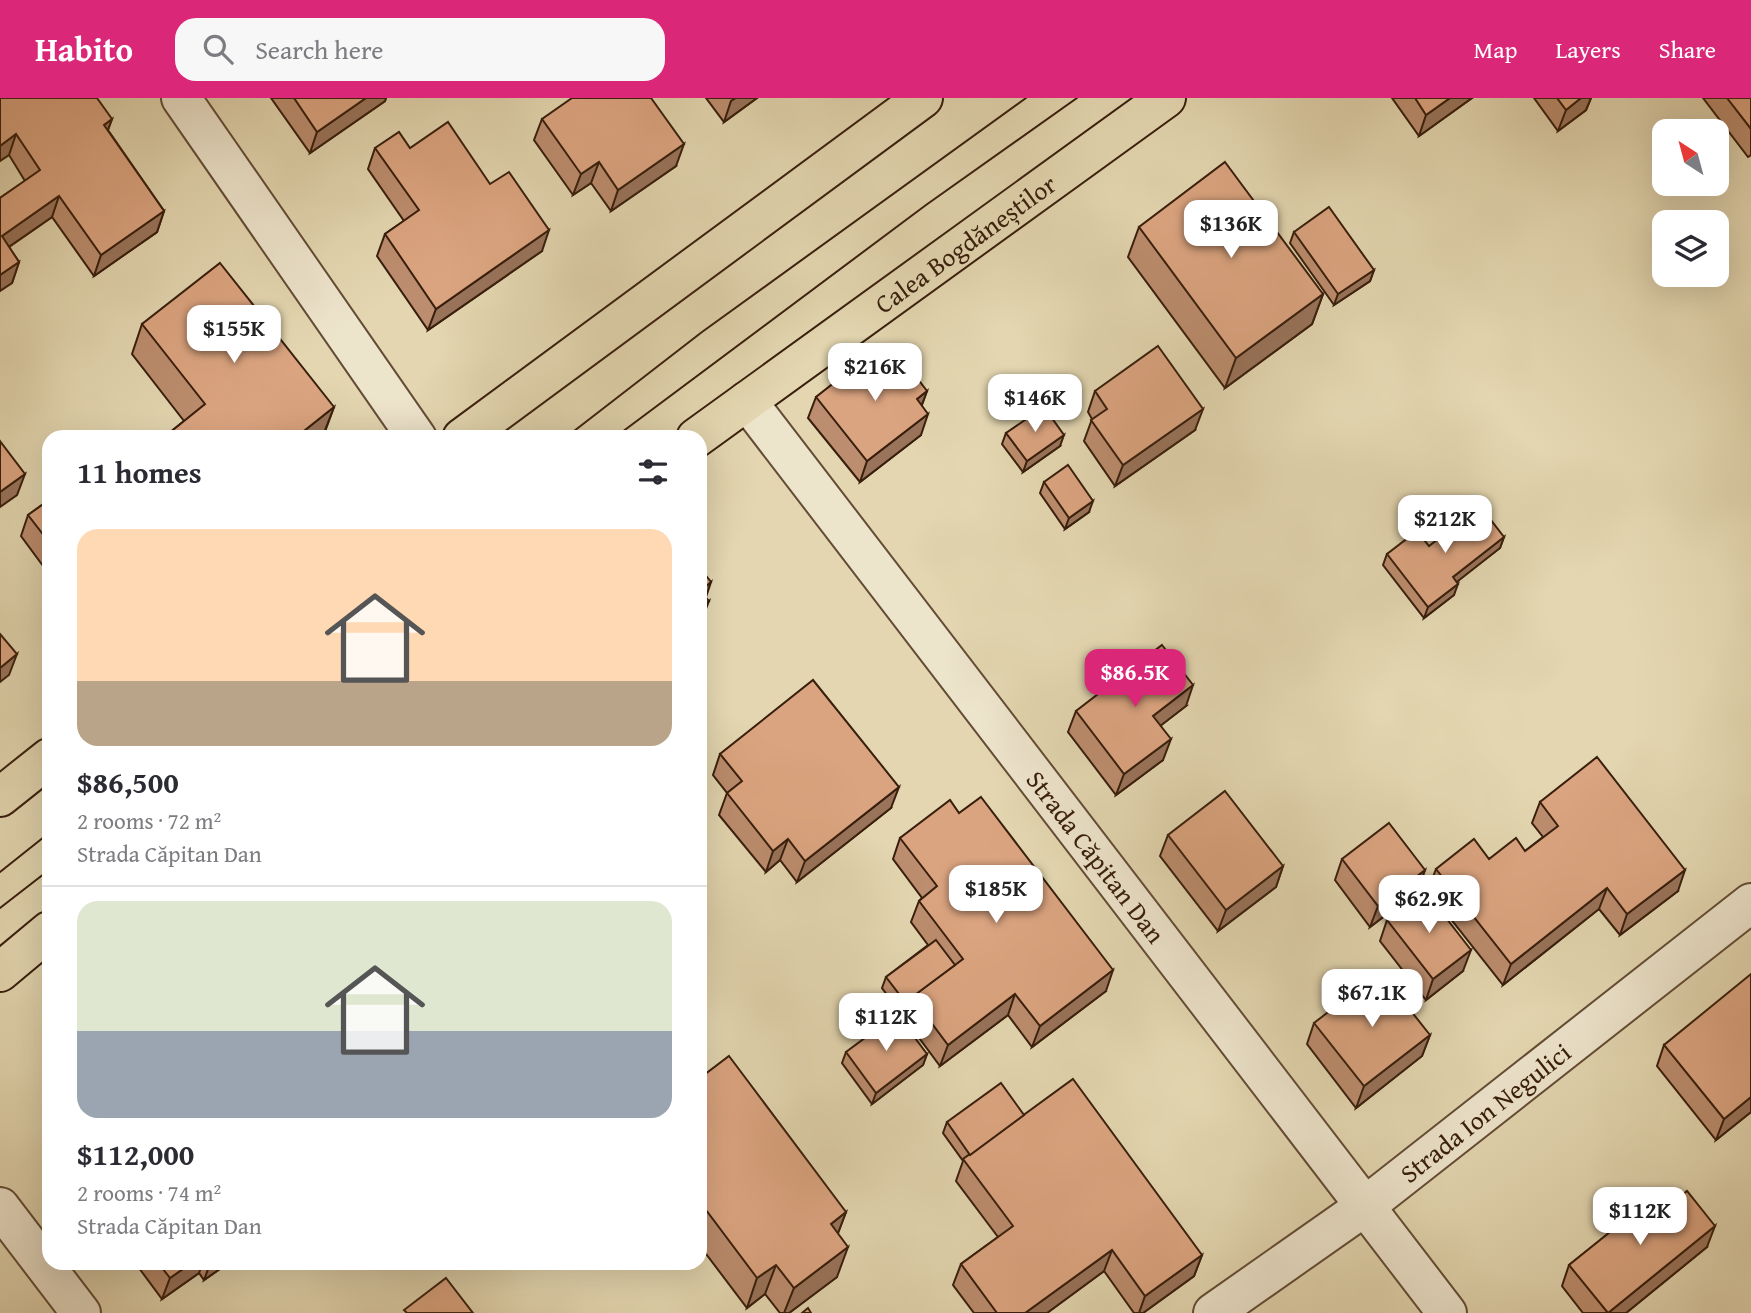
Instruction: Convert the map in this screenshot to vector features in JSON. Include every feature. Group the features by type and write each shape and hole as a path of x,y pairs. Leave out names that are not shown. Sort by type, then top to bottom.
{"main road":[{"path":"473,430 923,98"},
{"name":"Calea Bogdăneștilor","path":"707,430 1141,105"},
{"path":"0,797 42,764"},
{"path":"0,972 42,937"}],"street":[{"path":"181,98 411,430"},
{"name":"Strada Căpitan Dan","path":"747,401 1447,1313"},
{"name":"Strada Ion Negulici","path":"1213,1313 1364,1207 1751,903"},
{"path":"0,1207 42,1262"},
{"path":"48,1270 81,1313"}],"building":[{"path":"0,98 97,98 112,119 104,125 164,211 101,255 59,196 2,236 19,262 0,275 0,198 40,170 16,134 0,146"},
{"path":"294,98 366,98 317,132"},
{"path":"572,98 651,98 684,144 618,190 599,162 581,174 542,119"},
{"path":"1415,98 1450,98 1426,115"},
{"path":"1557,98 1581,98 1566,110"},
{"path":"1727,98 1751,98 1751,129"},
{"path":"448,122 490,184 509,172 549,230 436,309 385,234 419,210 375,148 399,132 410,148"},
{"path":"1225,162 1323,294 1236,358 1139,227"},
{"path":"1329,207 1374,270 1338,294 1294,232"},
{"path":"220,263 334,407 305,430 173,430 205,404 142,324"},
{"path":"1158,346 1203,409 1123,465 1091,420 1107,409 1095,391"},
{"path":"877,349 893,369 904,361 927,391 917,399 928,414 867,461 816,397"},
{"path":"1044,407 1064,435 1027,461 1006,433"},
{"path":"0,441 25,474 0,492"},
{"path":"1068,465 1093,501 1069,518 1044,482"},
{"path":"42,505 42,533 28,515"},
{"path":"1480,506 1504,537 1453,577 1458,584 1428,607 1387,554 1417,531 1429,546"},
{"path":"0,634 17,654 0,668"},
{"path":"1162,645 1193,685 1153,716 1171,739 1124,774 1076,711"},
{"path":"813,680 899,787 805,861 788,839 773,851 727,793 742,781 720,754"},
{"path":"1597,757 1685,870 1627,914 1607,888 1511,964 1436,869 1474,839 1489,859 1516,838 1525,851 1558,826 1540,802"},
{"path":"1225,791 1283,866 1226,910 1168,835"},
{"path":"981,797 1113,970 1040,1026 1015,994 948,1045 912,997 963,959 919,901 937,886 900,838 950,800 959,813"},
{"path":"1389,823 1425,870 1378,906 1342,859"},
{"path":"1425,891 1471,950 1433,979 1387,920"},
{"path":"936,940 955,965 912,997 909,1007 886,977"},
{"path":"1380,972 1430,1035 1364,1086 1314,1023"},
{"path":"1751,974 1751,1097 1724,1119 1664,1045"},
{"path":"897,1014 927,1054 876,1093 846,1052"},
{"path":"729,1056 846,1212 831,1224 848,1247 794,1288 776,1265 757,1278 707,1211 707,1073"},
{"path":"1073,1079 1202,1255 1145,1296 1112,1250 1025,1313 997,1313 961,1264 1013,1226 963,1159"},
{"path":"1001,1083 1024,1115 970,1155 947,1122"},
{"path":"1651,1189 1666,1208 1687,1191 1715,1226 1608,1313 1569,1265 1626,1219 1621,1213"},
{"path":"164,1270 181,1270 170,1278"},
{"path":"446,1278 473,1313 407,1313 404,1310"}],"tram line":[{"path":"575,430 702,332 1026,98"},
{"path":"625,430 926,205 1077,98"},
{"path":"0,872 42,839"},
{"path":"0,908 42,875"}]}
